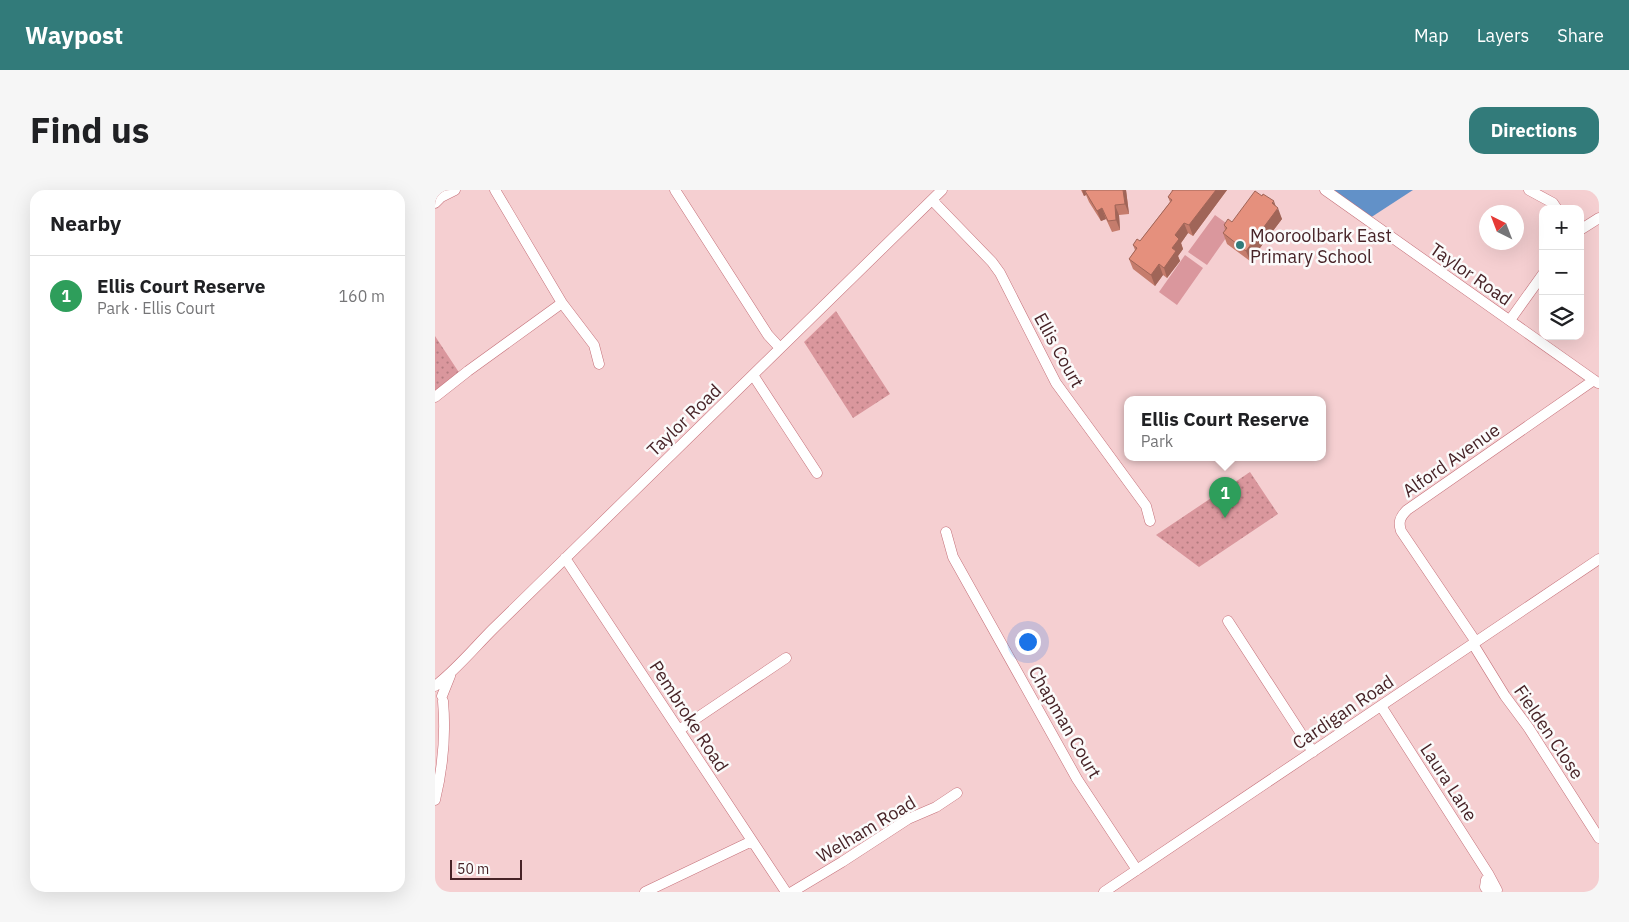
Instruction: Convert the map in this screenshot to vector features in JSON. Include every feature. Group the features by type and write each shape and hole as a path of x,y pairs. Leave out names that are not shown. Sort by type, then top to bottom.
{"street":[{"path":"435,203 441,197 455,190"},
{"path":"495,190 563,303 594,345 599,364"},
{"path":"675,190 768,335 780,348"},
{"name":"Taylor Road","path":"435,800 444,752 445,723 438,696 450,675 461,661 943,190"},
{"name":"Taylor Road","path":"1325,190 1596,382"},
{"path":"1529,190 1554,205"},
{"name":"Ellis Court","path":"932,200 992,262 1000,273 1056,383 1146,506 1150,521"},
{"path":"1584,227 1599,218"},
{"path":"1510,320 1539,280"},
{"path":"435,396 468,370 563,303"},
{"path":"753,375 817,473"},
{"name":"Alford Avenue","path":"1475,643 1401,531 1399,520 1407,510 1596,382"},
{"name":"Chapman Court","path":"946,532 953,557 1077,779 1137,870"},
{"name":"Pembroke Road","path":"565,558 786,892"},
{"name":"Cardigan Road","path":"1104,892 1599,559"},
{"path":"1228,621 1313,752"},
{"name":"Fielden Close","path":"1475,643 1505,696 1528,727 1599,838"},
{"path":"679,730 786,658"},
{"name":"Laura Lane","path":"1381,706 1489,875"},
{"path":"435,713 445,723"},
{"name":"Welham Road","path":"792,892 908,819 957,793"},
{"path":"645,892 752,841"}],"shaded area":[{"path":"1215,215 1233,228 1207,265 1188,252"},
{"path":"1185,255 1203,268 1177,305 1159,292"},
{"path":"836,311 890,394 853,418 804,342"},
{"path":"435,336 460,374 435,394"},
{"path":"1250,472 1278,514 1199,567 1156,535"}],"water":[{"path":"1334,190 1413,190 1370,218"}],"building":[{"path":"1123,190 1125,204 1115,205 1116,220 1108,221 1102,208 1097,211 1085,191"},
{"path":"1173,190 1216,190 1189,225 1184,223 1175,235 1179,239 1172,248 1176,251 1164,268 1159,264 1151,275 1129,259 1137,248 1133,245 1137,239 1140,241 1172,200 1168,197"},
{"path":"1255,191 1274,201 1272,203 1278,208 1246,251 1223,233 1227,228 1224,225 1228,219 1232,222"}],"place":[{"name":"Mooroolbark East Primary School","path":"1240,245"},
{"name":"Ellis Court Reserve","path":"1225,518"}]}
